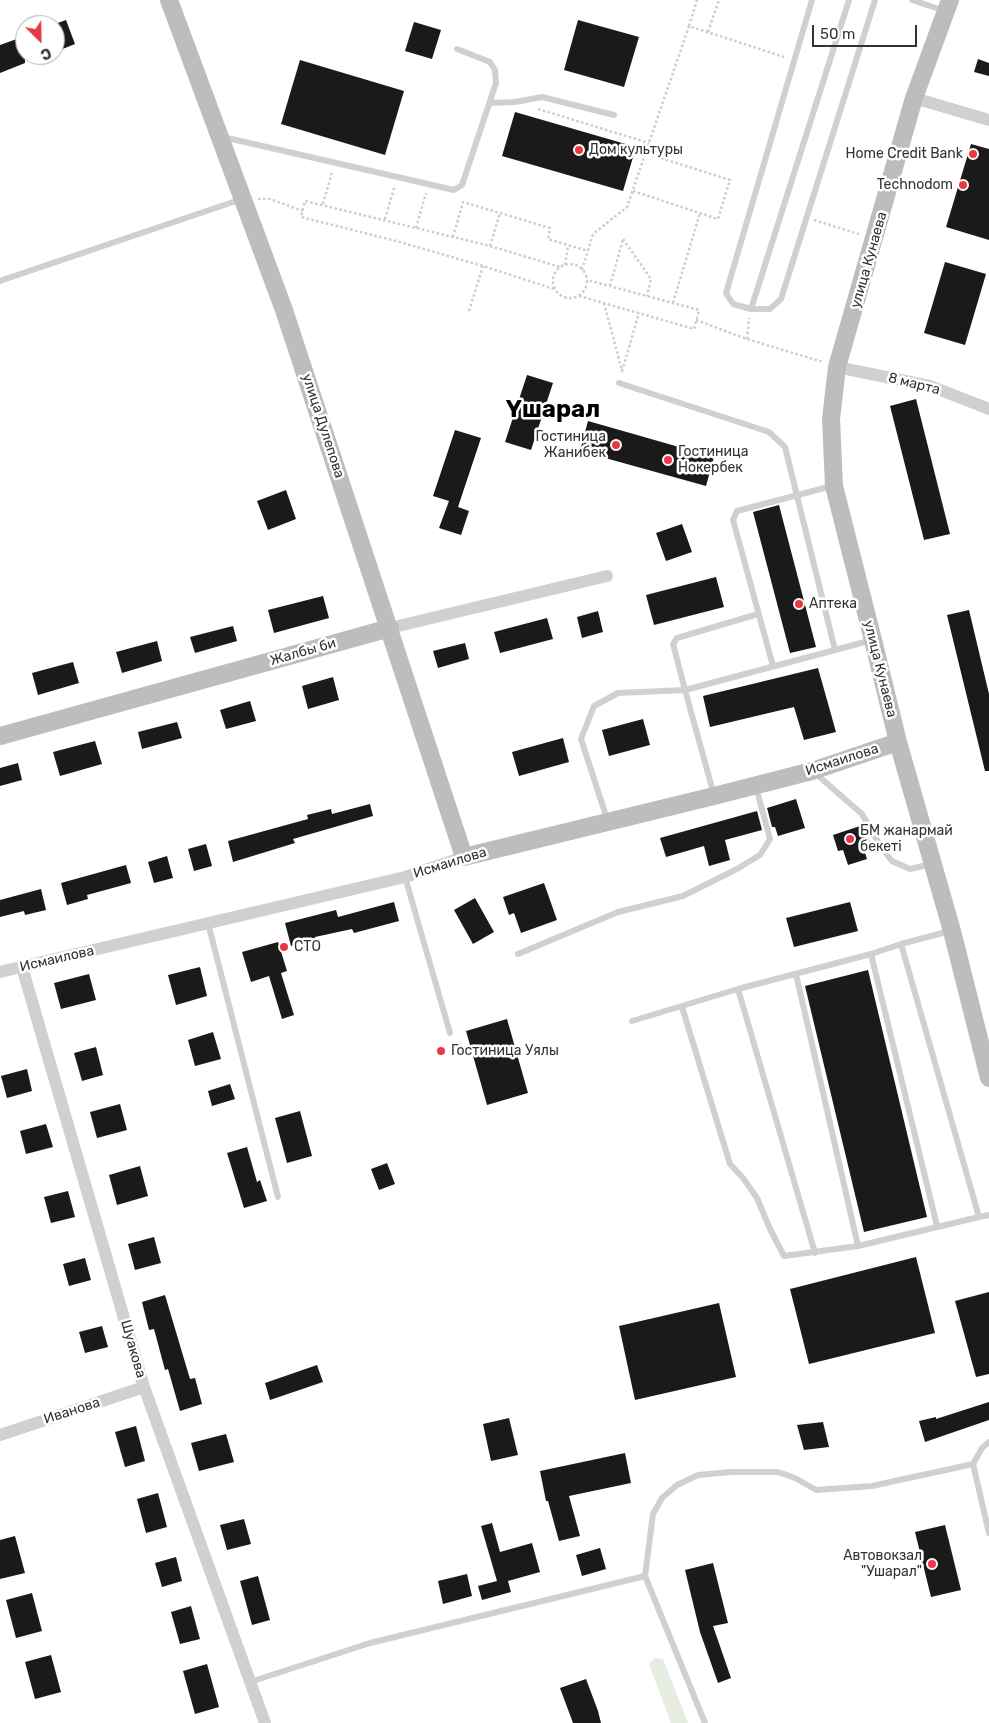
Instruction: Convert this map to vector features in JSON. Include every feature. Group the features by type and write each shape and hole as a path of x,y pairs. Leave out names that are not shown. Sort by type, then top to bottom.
{"street":[{"name":"улица Дулепова","path":"168,0 284,310 464,857"},
{"name":"улица Кунаева","path":"948,6 914,98 838,367 831,420 834,486 898,742 952,931 989,1078"},
{"path":"914,98 989,120"},
{"name":"8 марта","path":"838,367 930,386 989,409"},
{"name":"Жалбы би","path":"0,736 390,628 607,576"},
{"name":"Исмаилова","path":"0,972 405,877 464,857 812,771 898,742"},
{"name":"Шуакова","path":"22,967 144,1387 265,1723"},
{"name":"Иванова","path":"0,1435 144,1387"}],"lane":[{"path":"812,0 726,293 733,304 750,309 770,309 780,299 875,0"},
{"path":"750,309 849,0"},
{"path":"912,0 948,6"},
{"path":"220,136 454,190 462,185 496,83 495,70 490,62 457,50"},
{"path":"490,103 515,102 542,97 614,115"},
{"path":"0,281 243,199"},
{"path":"619,383 769,432 785,447 834,650"},
{"path":"773,666 733,520 737,511 834,486"},
{"path":"714,796 690,714 673,644 677,638 758,614"},
{"path":"608,822 581,739 594,706 618,693 685,690 873,640"},
{"path":"812,771 862,814 881,847 892,861 910,869 933,864"},
{"path":"518,954 618,912 683,896 737,869 760,854 770,839 756,785"},
{"path":"405,877 450,1033"},
{"path":"208,922 278,1197"},
{"path":"632,1021 738,989 952,931"},
{"path":"901,944 978,1217"},
{"path":"871,954 937,1226"},
{"path":"796,974 858,1246"},
{"path":"738,989 815,1253"},
{"path":"682,1007 730,1164 744,1178 757,1198 784,1256 858,1246 989,1214"},
{"path":"989,1442 982,1448 973,1464 989,1533"},
{"path":"705,1723 645,1576 653,1514 662,1498 677,1485 698,1475 731,1472 778,1472 795,1478 816,1490 872,1486 973,1464"},
{"path":"250,1682 370,1642 645,1576"}],"path":[{"path":"582,270 593,234 627,207 697,0"},
{"path":"708,32 719,0"},
{"path":"689,26 795,61"},
{"path":"515,102 649,143"},
{"path":"633,191 718,219 730,180 646,153"},
{"path":"323,204 335,163"},
{"path":"385,220 397,177"},
{"path":"416,228 428,184"},
{"path":"243,199 270,200 302,211"},
{"path":"560,267 490,246 323,204 305,201 302,211 301,217 396,241 554,288 562,297 579,296 694,329 698,310 587,280"},
{"path":"453,237 463,202 550,228 548,239 588,251"},
{"path":"490,246 500,213"},
{"path":"674,303 700,213"},
{"path":"806,218 875,239"},
{"path":"610,286 623,240 651,279 646,296"},
{"path":"565,265 568,246"},
{"path":"554,288 553,277 560,267 565,265 577,266 582,270 587,280 583,292 579,296"},
{"path":"469,311 482,266"},
{"path":"604,303 622,371 639,313"},
{"path":"747,339 750,309"},
{"path":"696,320 747,339 838,367"}],"shaded area":[{"path":"654,1658 663,1659 688,1723 671,1723 649,1664"}],"building":[{"path":"65,20 75,44 65,48"},
{"path":"578,20 639,37 624,87 564,70"},
{"path":"414,22 441,30 432,59 405,51"},
{"path":"15,40 15,65 20,65 0,73 0,45"},
{"path":"978,59 989,63 989,76 974,72"},
{"path":"300,60 404,91 385,155 281,124"},
{"path":"515,112 636,147 623,191 502,156"},
{"path":"971,144 989,149 989,240 946,227"},
{"path":"945,262 986,274 965,345 924,333"},
{"path":"527,375 553,383 531,450 505,442"},
{"path":"916,399 950,534 924,540 890,406"},
{"path":"588,421 714,457 706,486 580,451"},
{"path":"455,430 481,438 458,507 469,511 461,535 439,528 449,501 433,496"},
{"path":"286,490 296,519 268,530 257,501"},
{"path":"779,505 816,647 790,653 753,512"},
{"path":"682,524 692,552 666,561 656,533"},
{"path":"716,577 724,607 654,625 646,595"},
{"path":"323,596 329,618 274,633 268,610"},
{"path":"969,610 989,694 989,771 985,771 947,615"},
{"path":"598,611 603,632 582,638 577,617"},
{"path":"547,618 553,639 500,653 494,632"},
{"path":"233,626 237,641 195,653 190,637"},
{"path":"157,641 162,661 122,673 116,652"},
{"path":"465,643 469,659 438,668 433,651"},
{"path":"73,662 79,683 38,695 32,673"},
{"path":"818,668 836,732 804,740 794,707 710,727 703,696"},
{"path":"333,677 339,700 308,709 302,686"},
{"path":"250,701 256,721 226,729 220,710"},
{"path":"643,719 650,745 609,756 602,730"},
{"path":"177,722 182,738 142,749 138,732"},
{"path":"563,738 569,762 519,776 512,752"},
{"path":"95,741 102,764 60,776 53,752"},
{"path":"18,763 22,780 0,786 0,768"},
{"path":"796,799 805,828 778,836 775,827 772,827 767,808"},
{"path":"370,804 373,816 293,839 295,843 233,862 228,841 308,819 307,815 331,809 332,814"},
{"path":"757,811 762,830 725,840 730,860 709,866 704,846 666,857 660,838"},
{"path":"863,825 870,842 862,844 867,859 848,865 843,850 838,851 833,835"},
{"path":"206,844 212,866 194,871 188,849"},
{"path":"167,856 173,878 154,883 148,862"},
{"path":"126,865 131,883 87,895 88,899 67,905 61,883"},
{"path":"544,883 557,920 521,933 514,913 509,915 503,897"},
{"path":"41,889 46,910 25,915 24,911 0,917 0,900"},
{"path":"475,898 494,932 473,944 454,910"},
{"path":"394,902 399,921 354,933 352,929 315,937 316,939 291,946 285,923 336,910 338,917"},
{"path":"850,902 858,931 794,947 786,918"},
{"path":"278,942 287,971 281,973 294,1015 282,1019 269,976 251,982 242,952"},
{"path":"200,967 207,996 176,1005 168,975"},
{"path":"868,970 927,1217 864,1232 805,986"},
{"path":"89,974 96,1000 61,1009 54,983"},
{"path":"507,1019 528,1093 487,1105 466,1031"},
{"path":"213,1032 221,1059 195,1066 188,1040"},
{"path":"96,1047 103,1075 82,1081 74,1053"},
{"path":"27,1069 32,1091 7,1098 1,1076"},
{"path":"230,1084 235,1099 212,1106 208,1091"},
{"path":"120,1104 127,1130 97,1138 90,1112"},
{"path":"300,1111 312,1156 287,1163 275,1118"},
{"path":"46,1124 53,1147 26,1154 20,1131"},
{"path":"247,1147 257,1182 260,1180 267,1201 244,1208 227,1153"},
{"path":"387,1163 395,1184 379,1190 371,1169"},
{"path":"140,1166 148,1196 117,1205 109,1175"},
{"path":"68,1191 75,1217 51,1223 44,1197"},
{"path":"154,1237 161,1263 135,1270 128,1244"},
{"path":"916,1257 935,1333 809,1364 790,1289"},
{"path":"85,1258 91,1280 69,1286 63,1264"},
{"path":"989,1292 989,1374 976,1377 955,1301"},
{"path":"165,1295 190,1379 195,1378 202,1404 180,1411 168,1369 165,1370 154,1329 149,1330 142,1302"},
{"path":"719,1303 736,1377 635,1400 619,1326"},
{"path":"102,1326 108,1347 85,1353 79,1332"},
{"path":"317,1365 323,1382 270,1400 265,1383"},
{"path":"989,1402 989,1420 925,1442 919,1421 936,1417 936,1419"},
{"path":"509,1418 518,1455 491,1461 483,1424"},
{"path":"823,1422 829,1447 804,1450 797,1425"},
{"path":"136,1426 145,1461 125,1467 115,1432"},
{"path":"226,1434 234,1462 199,1471 191,1443"},
{"path":"625,1453 631,1483 569,1496 580,1536 559,1541 548,1501 546,1501 540,1471"},
{"path":"158,1493 167,1527 146,1533 137,1499"},
{"path":"244,1519 251,1544 227,1550 220,1525"},
{"path":"492,1523 500,1552 532,1543 540,1572 508,1581 511,1592 482,1600 478,1586 497,1581 481,1526"},
{"path":"945,1525 961,1590 931,1597 915,1532"},
{"path":"15,1536 25,1573 0,1579 0,1540"},
{"path":"600,1548 606,1569 582,1576 576,1555"},
{"path":"176,1557 182,1581 162,1587 155,1563"},
{"path":"713,1563 728,1623 713,1626 731,1678 718,1683 700,1632 685,1570"},
{"path":"467,1574 472,1596 443,1604 438,1581"},
{"path":"258,1576 270,1620 252,1625 240,1581"},
{"path":"32,1593 42,1631 16,1638 6,1600"},
{"path":"191,1606 200,1639 180,1644 171,1612"},
{"path":"51,1655 61,1692 35,1699 25,1662"},
{"path":"207,1664 219,1707 195,1714 183,1671"},
{"path":"586,1679 601,1723 573,1723 560,1688"}],"place":[{"name":"Дом культуры","path":"579,150"},
{"name":"Home Credit Bank","path":"973,154"},
{"name":"Technodom","path":"963,185"},
{"name":"Гостиница Жанибек","path":"616,445"},
{"name":"Гостиница Нокербек","path":"668,460"},
{"name":"Аптека","path":"799,604"},
{"name":"БМ жанармай бекеті","path":"850,839"},
{"name":"СТО","path":"284,947"},
{"name":"Гостиница Уялы","path":"441,1051"},
{"name":"Автовокзал \"Ушарал\"","path":"932,1564"}],"district":[{"name":"Үшарал","path":"553,410"}]}
